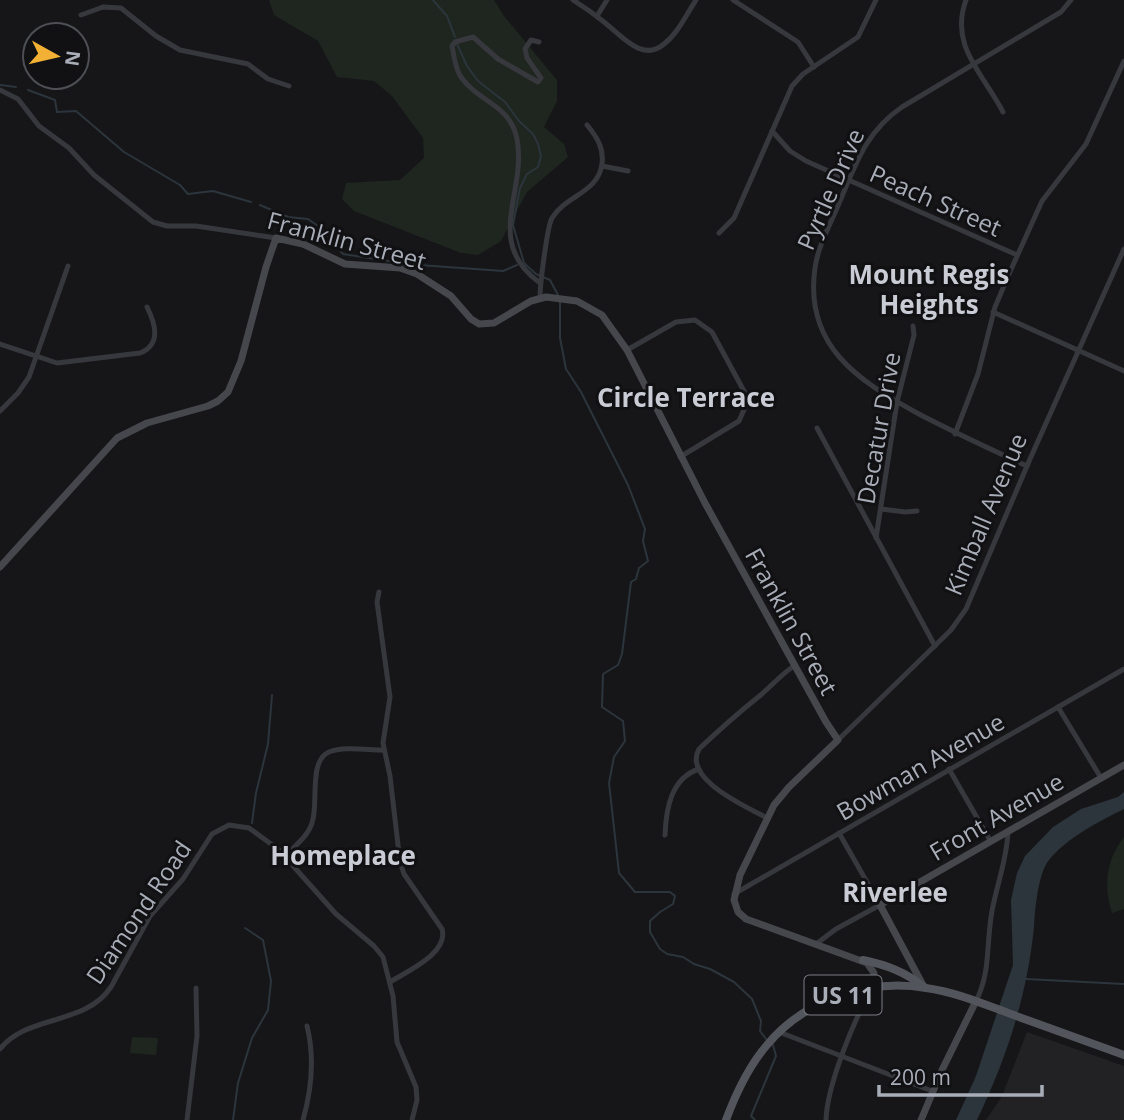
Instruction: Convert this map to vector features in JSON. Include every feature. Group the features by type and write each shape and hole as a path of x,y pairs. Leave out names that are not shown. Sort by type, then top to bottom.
{"main road":[{"path":"863,960 896,969 924,987"},
{"name":"US 11","path":"726,1120 743,1079 776,1035 797,1018 825,1002 873,987 924,987 986,1005 1124,1055"}],"street":[{"path":"573,0 631,45 642,50 660,48 671,37 696,0"},
{"path":"597,16 607,0"},
{"path":"733,0 798,42 814,67"},
{"path":"719,233 734,218 792,86 803,74 858,37 876,0"},
{"path":"966,0 960,19 960,33 966,50 1003,112"},
{"name":"Pyrtle Drive","path":"1027,466 955,434 873,388 847,368 828,342 817,313 814,285 817,257 849,180 867,141 887,117 1061,12 1071,0"},
{"path":"81,15 103,7 121,8 156,36 180,50 248,64 268,79 289,86"},
{"path":"539,42 531,40 525,49 527,58 541,78 538,82 498,59 473,37 455,42 452,46 461,77 500,110 514,131 518,166 509,232 519,263 541,282"},
{"path":"955,434 973,387 993,312 1017,255 1042,201 1086,144 1124,61"},
{"name":"Franklin Street","path":"0,90 18,99 39,126 69,148 94,175 153,222 167,226 196,226 276,238 303,244 345,264 400,268 417,274 451,296 471,319 479,324 495,323 540,298 567,298 602,315 627,350 680,457 794,666 838,740"},
{"path":"540,298 550,224 554,215 560,207 595,183 602,166 600,143 587,125"},
{"name":"Peach Street","path":"772,131 799,157 1017,255"},
{"path":"602,166 628,171"},
{"path":"0,567 117,438 147,422 208,406 228,392 241,361 276,238"},
{"name":"Kimball Avenue","path":"734,894 740,875 774,805 789,787 960,619 971,600 1027,466 1124,249"},
{"path":"0,411 24,386 68,266"},
{"path":"0,344 36,357 64,363 144,352 154,341 155,329 147,307"},
{"path":"993,312 1124,372"},
{"path":"627,350 676,322 695,320 712,332 745,393 745,411 739,421 680,457"},
{"name":"Decatur Drive","path":"876,538 897,402 914,335 913,326"},
{"path":"817,428 935,646"},
{"path":"881,509 917,511"},
{"path":"379,592 377,602 390,696 383,750 390,776 402,867 413,888 442,929 444,937 438,950 390,982"},
{"path":"767,818 718,790 699,769 695,759 699,749 782,673 794,666"},
{"name":"Bowman Avenue","path":"734,894 1124,669"},
{"path":"1058,707 1101,778"},
{"path":"285,856 307,834 313,821 316,769 323,756 332,751 383,750"},
{"name":"Front Avenue","path":"816,944 836,929 1124,765"},
{"path":"665,835 668,809 675,789 687,775 699,769"},
{"path":"949,769 991,842"},
{"name":"Diamond Road","path":"0,1049 17,1033 73,1015 103,998 150,916 177,887 204,845 217,830 236,825 249,828 263,836 285,856 336,914 379,951 386,964 390,982 396,1038 416,1087 417,1100 412,1120"},
{"path":"920,1120 985,981 990,922 1006,856 1008,832"},
{"path":"839,833 924,987"},
{"path":"734,894 736,908 746,919 863,960 874,972 873,987 842,1057 828,1098 826,1120"},
{"path":"187,1120 197,1036 196,988"},
{"path":"303,1120 310,1094 312,1070 307,1026"},
{"path":"776,1035 932,1091"}],"shaded area":[{"path":"269,0 494,0 557,80 557,101 544,127 564,144 568,157 527,192 501,241 478,255 461,253 354,211 342,199 346,183 400,180 424,158 423,138 392,96 374,81 337,77 318,41 274,15"},
{"path":"1124,792 1124,809 1074,837 1045,866 1038,892 1031,953 1021,1002 998,1073 977,1120 956,1120 976,1076 1013,965 1011,900 1017,873 1025,856 1053,827 1081,809 1118,797"},
{"path":"1124,837 1124,909 1112,913 1108,874 1113,855"},
{"path":"1027,1032 1124,1066 1124,1120 986,1120 1002,1096"},
{"path":"132,1037 158,1038 156,1055 130,1053"}],"waterway":[{"path":"433,0 447,16 455,37"},
{"path":"457,44 467,66 478,81 505,102 533,134 538,144 541,156 538,167 527,174 520,188 513,225 524,263 536,274 550,280 558,295"},
{"path":"0,85 16,87"},
{"path":"31,91 55,100 57,112 76,111 124,152 180,185 188,194 213,191 251,202"},
{"path":"260,205 288,217 308,219 322,229 343,254 395,262"},
{"path":"405,264 503,271 517,265"},
{"path":"560,301 560,338 566,369 581,392 628,485 645,529 643,541 648,561 639,568 636,579 631,582 622,654 618,665 603,674 602,707 623,721 625,741 614,757 609,783 619,873 635,892 670,892 675,896 673,904 650,921 650,932 660,949 734,982 752,999 761,1021 760,1031 766,1039"},
{"path":"252,823 268,744 272,695"},
{"path":"233,1120 238,1083 252,1038 268,1010 271,981 263,940 245,928"},
{"path":"1026,979 1124,984"},
{"path":"755,1120 751,1116 776,1056 773,1045"}],"district":[{"name":"Mount Regis Heights","path":"929,289"},
{"name":"Circle Terrace","path":"686,397"},
{"name":"Homeplace","path":"343,855"},
{"name":"Riverlee","path":"895,892"}]}
